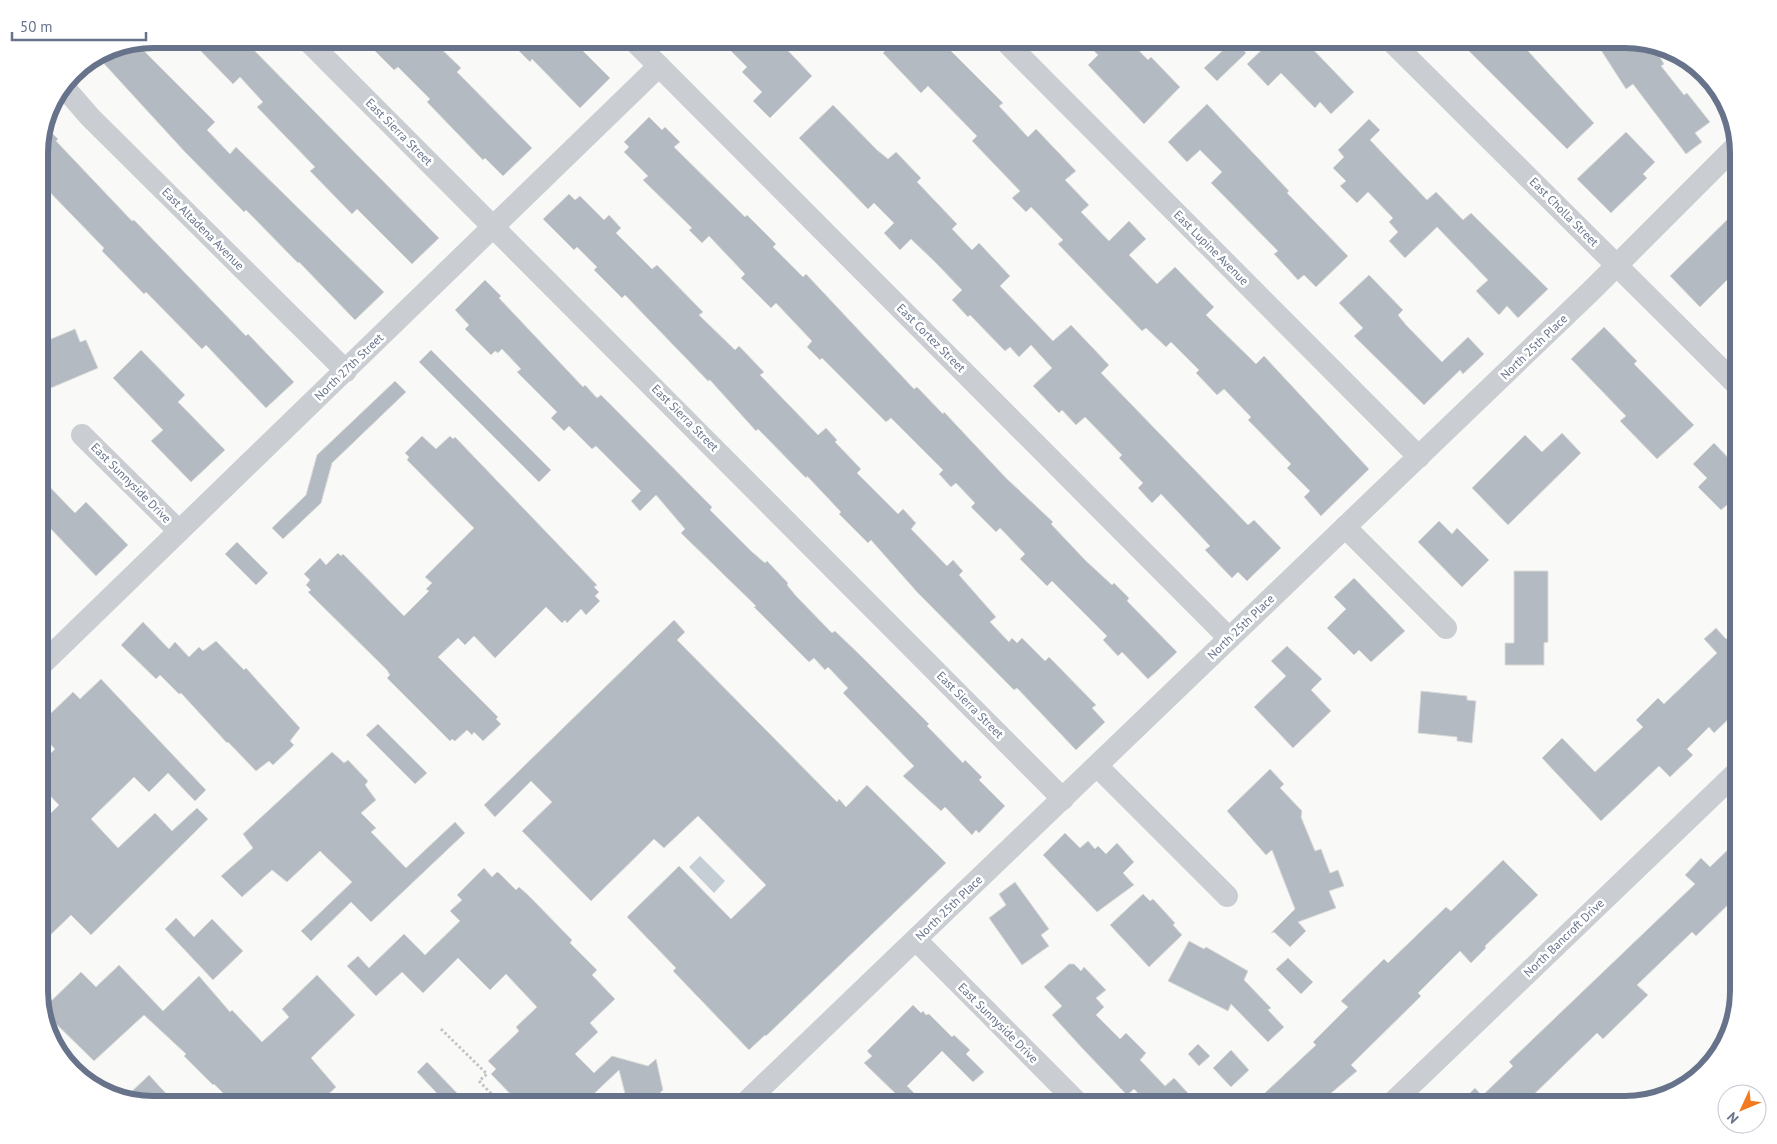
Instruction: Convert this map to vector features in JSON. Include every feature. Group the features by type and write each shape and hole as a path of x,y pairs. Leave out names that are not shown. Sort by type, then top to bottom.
{"street":[{"name":"East Sierra Street","path":"315,48 1063,799"},
{"name":"East Cortez Street","path":"641,48 1229,638"},
{"name":"East Lupine Avenue","path":"1012,48 1419,457"},
{"name":"East Cholla Street","path":"1398,48 1730,378"},
{"name":"North 27th Street","path":"48,658 660,66"},
{"name":"East Altadena Avenue","path":"67,91 90,117 346,371"},
{"name":"North 25th Place","path":"752,1096 1618,265 1730,152"},
{"name":"East Sunnyside Drive","path":"82,435 180,531"},
{"path":"1345,527 1446,628"},
{"path":"1097,766 1227,896"},
{"name":"North Bancroft Drive","path":"1399,1096 1730,779"},
{"name":"East Sunnyside Drive","path":"916,940 1071,1096"}],"path":[{"path":"441,1029 487,1074 479,1081 493,1096"}],"shaded area":[{"path":"700,856 725,881 714,893 689,867"}],"building":[{"path":"198,48 252,48 439,238 412,264 357,209 352,214 310,171 315,167 257,107 263,102 240,77 233,84"},
{"path":"372,48 440,48 461,68 457,72 532,148 503,176 485,158 483,160 427,102 430,99 398,67 394,70"},
{"path":"516,48 580,48 610,78 580,108 532,59 530,62"},
{"path":"734,48 786,48 812,76 770,118 753,101 762,92 742,72 747,67 731,51"},
{"path":"888,48 948,48 1003,103 999,106 1028,137 1036,129 1076,171 1065,180 1089,205 1081,212 1109,241 1129,221 1146,239 1129,255 1157,284 1175,267 1214,307 1206,315 1256,364 1264,356 1369,469 1321,516 1304,497 1310,491 1287,468 1291,464 1248,420 1251,417 1224,389 1217,395 1196,373 1199,370 1171,342 1166,347 1146,328 1142,331 1058,244 1063,240 1031,207 1026,212 1012,198 1020,191 972,141 977,136 928,86 921,93 883,53"},
{"path":"1091,48 1137,48 1148,60 1151,57 1180,87 1144,124 1088,65 1098,55"},
{"path":"1225,48 1241,48 1246,53 1217,81 1204,68"},
{"path":"1264,48 1312,48 1354,92 1331,114 1320,102 1315,108 1281,73 1268,86 1247,64"},
{"path":"1466,48 1525,48 1594,123 1567,149"},
{"path":"1600,48 1631,48 1657,53 1664,64 1661,66 1684,95 1687,93 1710,122 1695,133 1702,142 1686,154 1633,84 1626,89"},
{"path":"142,49 215,122 207,130 230,154 236,147 384,292 355,320 299,262 246,210 244,212 185,152 101,61 112,55"},
{"path":"1207,104 1289,191 1287,193 1348,256 1316,287 1304,275 1298,280 1274,254 1278,251 1211,183 1222,172 1200,150 1187,162 1168,142"},
{"path":"833,105 877,150 888,159 896,152 921,178 917,182 957,224 952,229 972,250 979,243 1010,276 1000,286 1053,341 1071,325 1109,365 1101,373 1248,525 1254,520 1281,548 1247,581 1238,572 1232,578 1205,550 1210,546 1161,494 1152,503 1138,488 1143,483 1119,458 1122,455 1085,417 1076,425 1062,410 1059,413 1033,386 1052,368 1031,345 1019,357 1010,347 1005,351 970,315 968,317 952,300 962,290 936,263 911,239 900,250 884,233 894,223 874,203 868,209 799,138"},
{"path":"649,117 662,130 665,127 680,142 674,147 745,217 747,215 776,244 773,247 803,277 806,274 914,389 917,387 943,414 944,412 1006,478 1053,522 1051,524 1085,560 1112,585 1114,583 1129,598 1127,601 1177,652 1148,679 1122,652 1118,656 1103,640 1107,636 1052,581 1047,586 1020,559 1025,554 1000,528 996,532 971,507 975,503 956,483 951,487 939,474 943,470 891,418 886,422 822,358 820,360 807,347 812,341 776,303 771,308 741,278 745,274 709,236 702,243 689,230 692,228 643,180 648,176 624,152 629,147 624,142"},
{"path":"1369,119 1380,130 1370,140 1427,200 1436,192 1463,220 1471,213 1548,289 1518,318 1507,306 1499,315 1476,291 1488,280 1437,227 1405,258 1389,241 1398,232 1389,222 1393,218 1368,192 1357,203 1340,186 1346,181 1333,168 1344,157 1338,150"},
{"path":"50,131 58,139 56,141 132,221 134,220 246,336 248,334 294,382 266,408 206,345 202,349 146,292 144,294 102,251 104,248 48,190 48,146"},
{"path":"1626,132 1655,162 1643,174 1647,178 1611,213 1577,179"},
{"path":"569,194 575,200 580,196 604,220 609,215 621,228 616,233 652,269 657,265 703,312 699,315 735,350 739,346 764,372 760,375 818,435 826,428 837,440 835,442 861,469 857,473 898,514 903,509 916,523 911,529 947,566 953,560 963,571 959,575 996,617 990,622 1009,642 1012,638 1017,643 1022,638 1045,661 1049,657 1096,705 1092,708 1105,722 1076,750 1017,688 1014,690 917,592 871,540 868,543 839,514 841,512 807,476 806,478 758,429 756,431 710,380 708,381 625,295 622,298 594,270 597,267 577,247 574,250 543,219"},
{"path":"1730,217 1730,277 1700,307 1670,276"},
{"path":"1369,275 1403,310 1398,315 1406,325 1442,362 1468,337 1484,354 1463,374 1460,370 1424,405 1354,336 1363,328 1339,303"},
{"path":"485,280 501,296 499,298 583,387 585,385 597,398 601,395 712,507 710,510 751,551 765,563 767,561 788,583 787,585 796,596 832,633 835,631 929,724 927,726 963,763 965,760 982,777 979,780 1005,806 979,833 976,830 972,835 945,807 941,811 903,776 914,766 843,693 848,688 828,667 825,670 814,658 809,662 754,607 756,606 681,533 685,529 656,495 640,511 631,501 641,491 596,446 592,449 569,426 564,431 551,418 557,412 517,372 521,369 502,349 498,353 495,351 491,355 465,329 469,325 455,310"},
{"path":"1604,327 1637,361 1634,364 1694,425 1657,459 1620,421 1626,416 1571,359"},
{"path":"75,329 80,342 86,340 98,368 48,389 48,340"},
{"path":"141,350 185,395 178,402 225,450 191,482 151,441 163,430 113,378"},
{"path":"431,350 551,470 539,482 419,362"},
{"path":"395,381 406,392 332,463 321,503 283,539 272,528 306,495 317,455"},
{"path":"1562,433 1581,453 1508,525 1472,488 1525,435 1542,452"},
{"path":"422,436 436,449 450,436 453,439 455,437 597,585 594,587 599,592 595,596 600,601 586,615 581,609 567,623 565,620 562,623 546,607 495,658 474,636 465,645 458,638 438,657 498,717 496,719 501,724 483,741 474,732 472,735 467,730 455,741 452,739 450,741 387,678 390,675 387,670 308,592 311,590 306,585 310,580 304,574 320,558 326,565 338,553 341,556 343,554 404,616 429,591 426,589 432,583 425,577 474,528 407,460 409,457 405,453"},
{"path":"1714,443 1730,460 1730,508 1727,505 1721,510 1698,487 1707,478 1693,464"},
{"path":"48,485 75,513 86,502 128,545 96,576 49,527"},
{"path":"1439,521 1452,534 1457,528 1489,560 1462,587 1418,542"},
{"path":"237,542 268,573 256,585 225,554"},
{"path":"1514,571 1548,571 1548,642 1544,643 1544,665 1505,665 1505,643 1514,643"},
{"path":"1354,578 1405,631 1371,662 1359,650 1354,655 1327,628 1346,609 1334,597"},
{"path":"674,620 685,632 677,640 837,802 839,799 846,807 867,785 946,863 766,1036 749,1050 673,971 676,968 627,917 679,866 731,919 766,885 698,816 664,848 654,839 591,901 522,831 552,802 531,781 495,817 484,805"},
{"path":"143,622 169,649 175,642 189,657 199,647 203,651 216,641 244,670 246,668 300,728 290,741 294,745 273,765 269,761 256,771 181,693 179,694 160,675 156,679 121,645"},
{"path":"1716,628 1726,639 1730,635 1730,718 1714,733 1709,727 1687,749 1693,755 1670,777 1659,766 1601,821 1542,758 1562,738 1595,772 1643,727 1636,720 1658,698 1664,704 1717,653 1704,639"},
{"path":"1287,646 1322,679 1311,690 1331,711 1293,748 1254,707 1286,676 1271,661"},
{"path":"101,679 206,790 195,801 168,773 149,792 134,777 91,819 118,848 155,813 172,831 197,808 208,819 91,935 71,915 48,937 48,816 59,805 48,793 48,756 55,749 48,742 48,716 73,692 80,699"},
{"path":"1421,691 1467,696 1467,700 1476,701 1472,743 1457,741 1457,737 1418,733"},
{"path":"378,724 427,773 415,784 366,735"},
{"path":"332,752 344,763 348,760 368,781 365,785 376,800 361,813 376,828 371,832 406,868 455,822 465,833 371,922 351,902 311,941 301,931 352,882 320,851 287,882 272,870 242,897 221,876 253,848 243,834"},
{"path":"1270,769 1284,784 1280,788 1302,811 1301,817 1315,851 1321,849 1330,873 1338,870 1344,886 1329,891 1336,908 1298,922 1306,931 1290,947 1274,932 1271,933 1295,909 1272,850 1266,855 1227,811"},
{"path":"1065,833 1080,848 1088,841 1095,849 1098,846 1106,854 1117,843 1134,862 1123,873 1134,885 1097,912 1043,855"},
{"path":"1730,848 1730,903 1696,936 1692,932 1637,985 1648,995 1603,1039 1597,1033 1532,1096 1482,1096 1513,1066 1509,1062 1695,884 1685,875 1701,858 1710,867"},
{"path":"1503,860 1538,895 1485,946 1486,948 1471,963 1460,951 1418,993 1421,996 1351,1065 1357,1071 1328,1096 1262,1096 1316,1045 1313,1042 1348,1007 1341,1001 1384,959 1388,963 1446,907 1451,911"},
{"path":"484,868 492,877 497,872 499,873 516,890 519,887 528,895 572,940 570,943 597,970 592,975 615,999 590,1023 598,1032 575,1054 594,1073 612,1056 648,1066 656,1059 663,1090 657,1096 626,1096 619,1070 592,1096 512,1096 491,1074 496,1069 488,1061 519,1031 516,1027 537,1007 506,974 490,990 458,958 423,993 402,972 376,996 347,966 358,956 369,968 404,934 425,955 460,921 450,911 462,900 457,895"},
{"path":"1015,882 1049,929 1041,935 1049,946 1022,965 989,918 1006,905 999,894"},
{"path":"1143,894 1150,901 1153,899 1175,923 1173,925 1182,935 1149,967 1110,925"},
{"path":"176,918 194,937 212,919 243,951 213,980 165,929"},
{"path":"1189,941 1204,949 1206,947 1248,971 1244,980 1271,1008 1268,1010 1284,1027 1268,1042 1231,1004 1228,1011 1168,981"},
{"path":"1288,958 1313,982 1301,994 1276,969"},
{"path":"1069,964 1074,964 1081,971 1084,967 1106,990 1096,998 1104,1007 1096,1015 1120,1039 1126,1033 1146,1053 1140,1060 1165,1086 1174,1078 1191,1096 1141,1096 1134,1089 1127,1095 1052,1015 1062,1006 1044,987"},
{"path":"119,965 163,1011 199,976 230,1012 232,1010 262,1042 289,1017 282,1009 317,975 355,1015 311,1058 336,1087 326,1096 226,1096 184,1056 186,1054 144,1015 94,1061 51,1019 49,1003 81,972 96,987"},
{"path":"913,1005 921,1013 923,1011 926,1015 929,1014 952,1037 954,1035 970,1050 966,1054 984,1072 973,1082 942,1051 907,1086 917,1096 896,1096 864,1063 872,1056 867,1051"},
{"path":"1198,1044 1210,1056 1199,1066 1188,1054"},
{"path":"1231,1050 1249,1070 1231,1087 1213,1068"},
{"path":"427,1062 457,1093 454,1096 439,1096 417,1072"},
{"path":"149,1075 169,1096 146,1096 130,1093"},
{"path":"1475,1088 1482,1096 1467,1096"}]}
